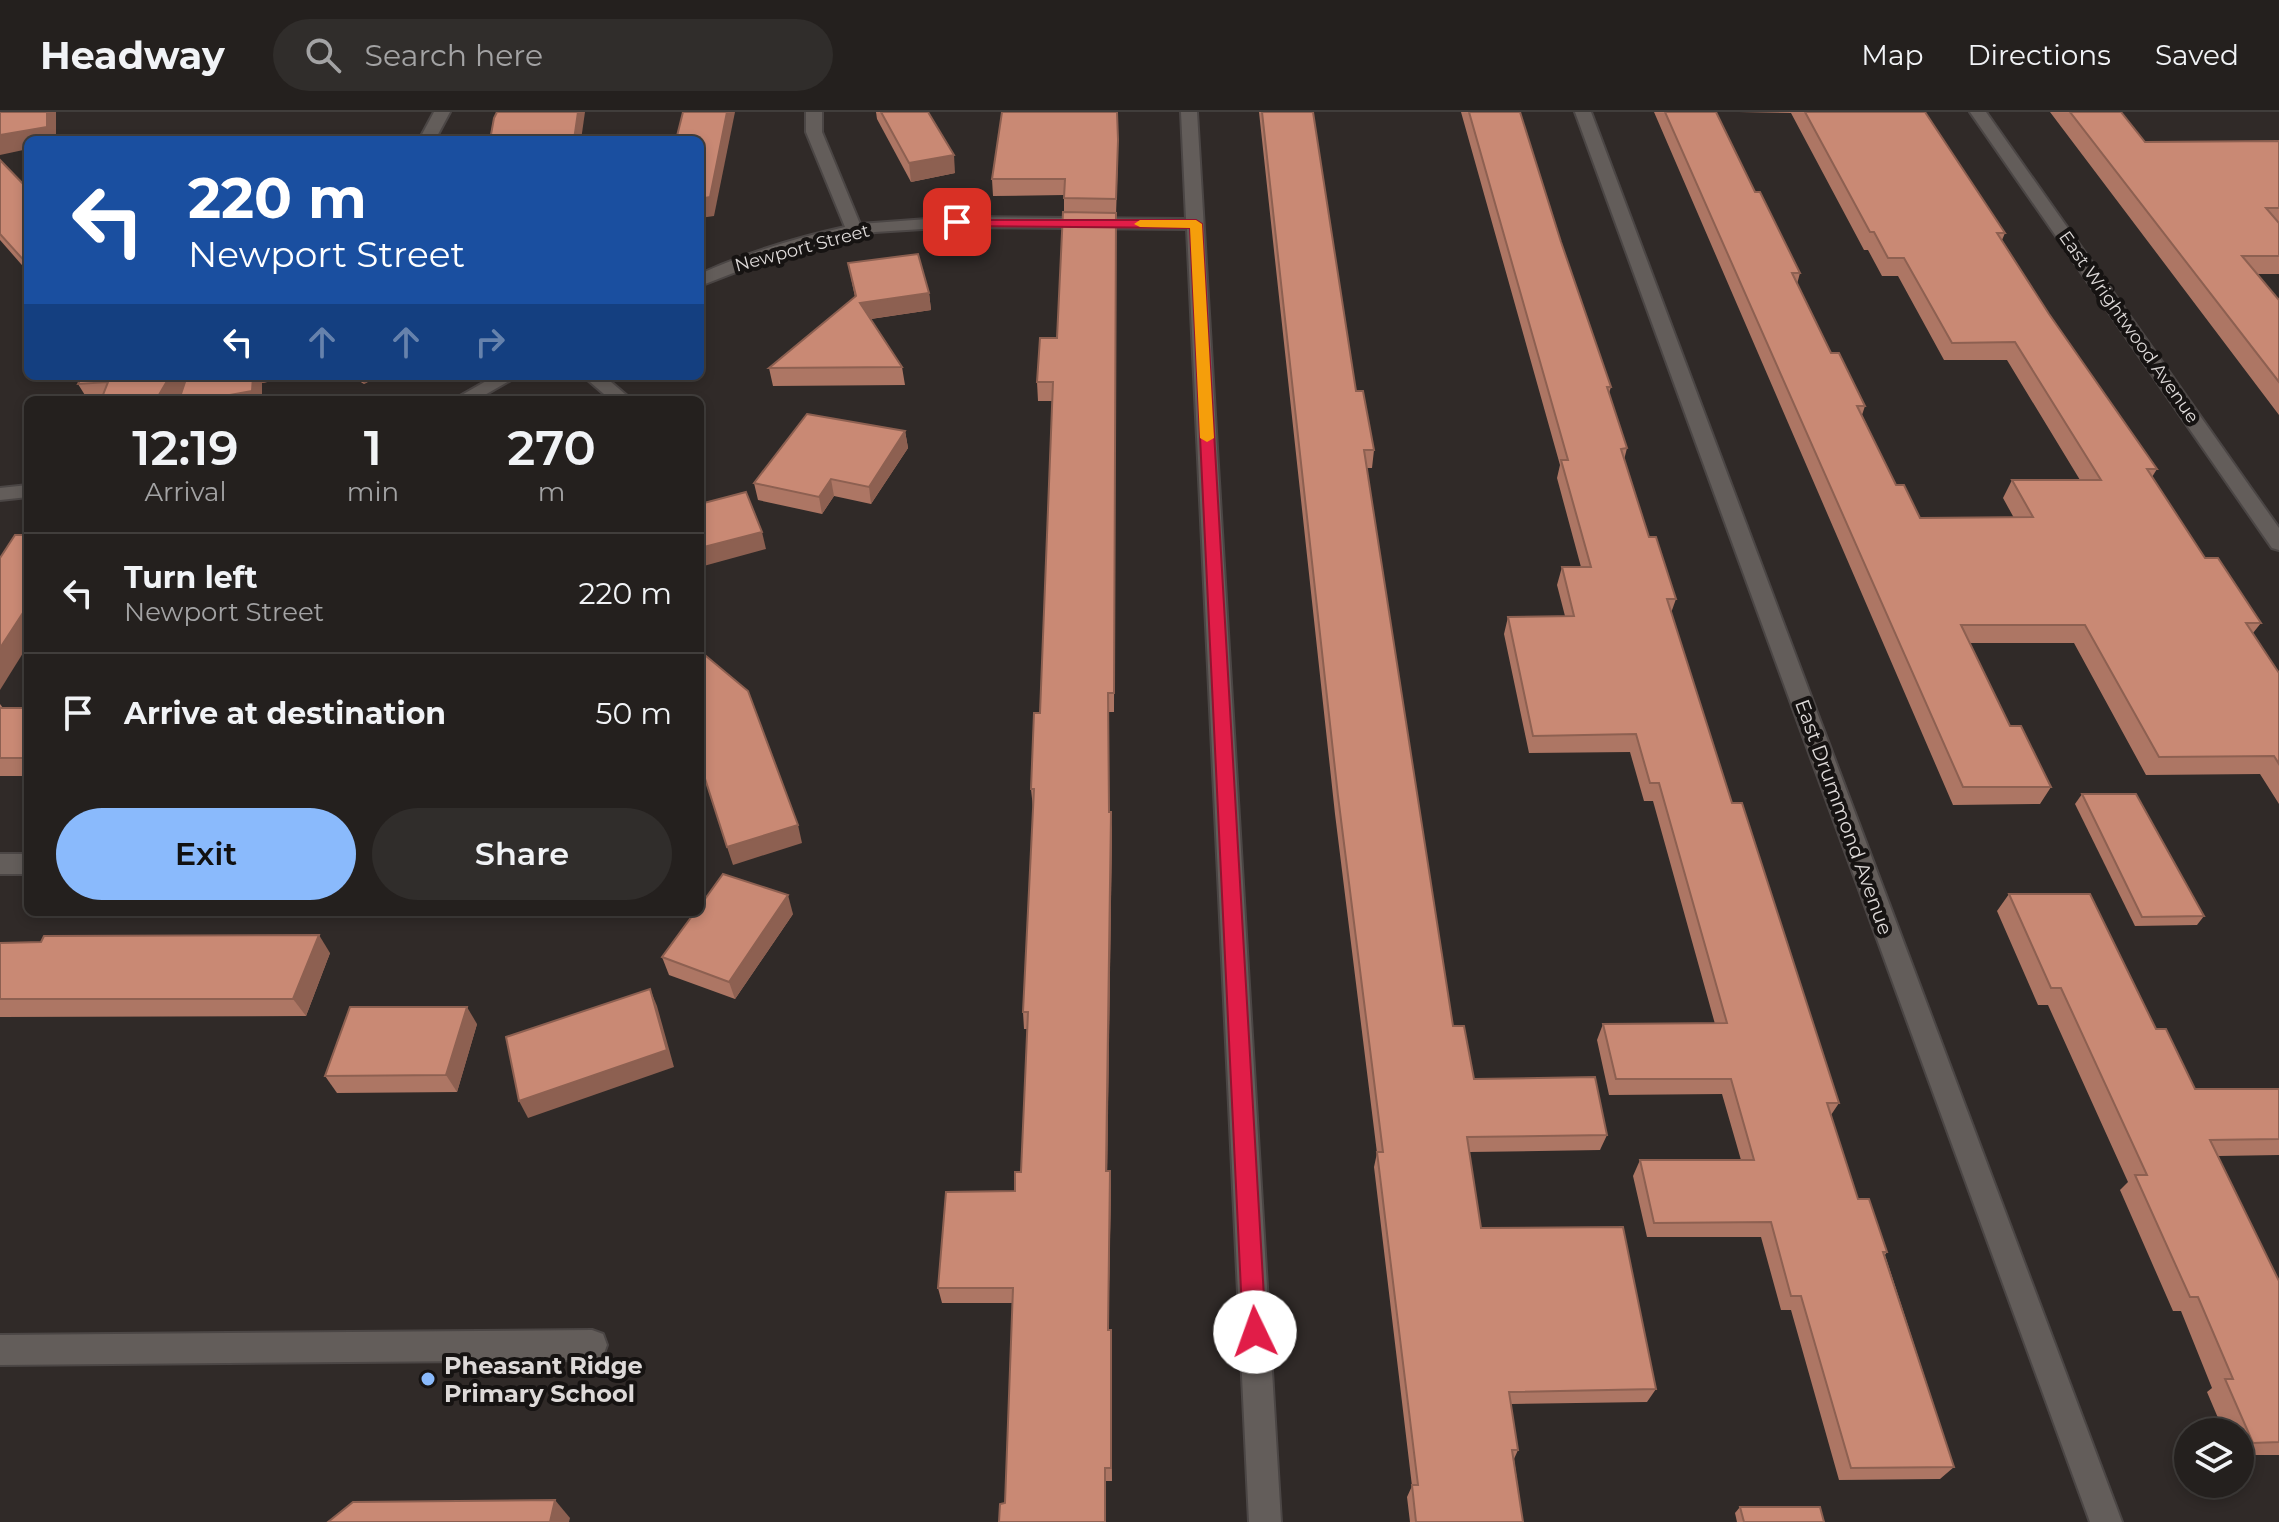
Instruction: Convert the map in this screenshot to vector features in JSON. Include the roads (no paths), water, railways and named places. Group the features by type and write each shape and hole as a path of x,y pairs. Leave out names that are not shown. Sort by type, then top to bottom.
{"street":[{"path":"429,136 442,112"},
{"path":"814,112 814,132 854,230"},
{"path":"1189,112 1265,1522"},
{"name":"East Drummond Avenue","path":"1583,112 2106,1522"},
{"name":"East Wrightwood Avenue","path":"1978,112 2279,543"},
{"name":"Newport Street","path":"704,279 725,269 854,230 934,222 1196,224"},
{"path":"470,396 501,380"},
{"path":"597,380 618,396"},
{"path":"0,494 24,491"},
{"path":"0,864 24,864"},
{"path":"0,1350 592,1345"}],"place":[{"name":"Pheasant Ridge Primary School","path":"428,1379"}]}
